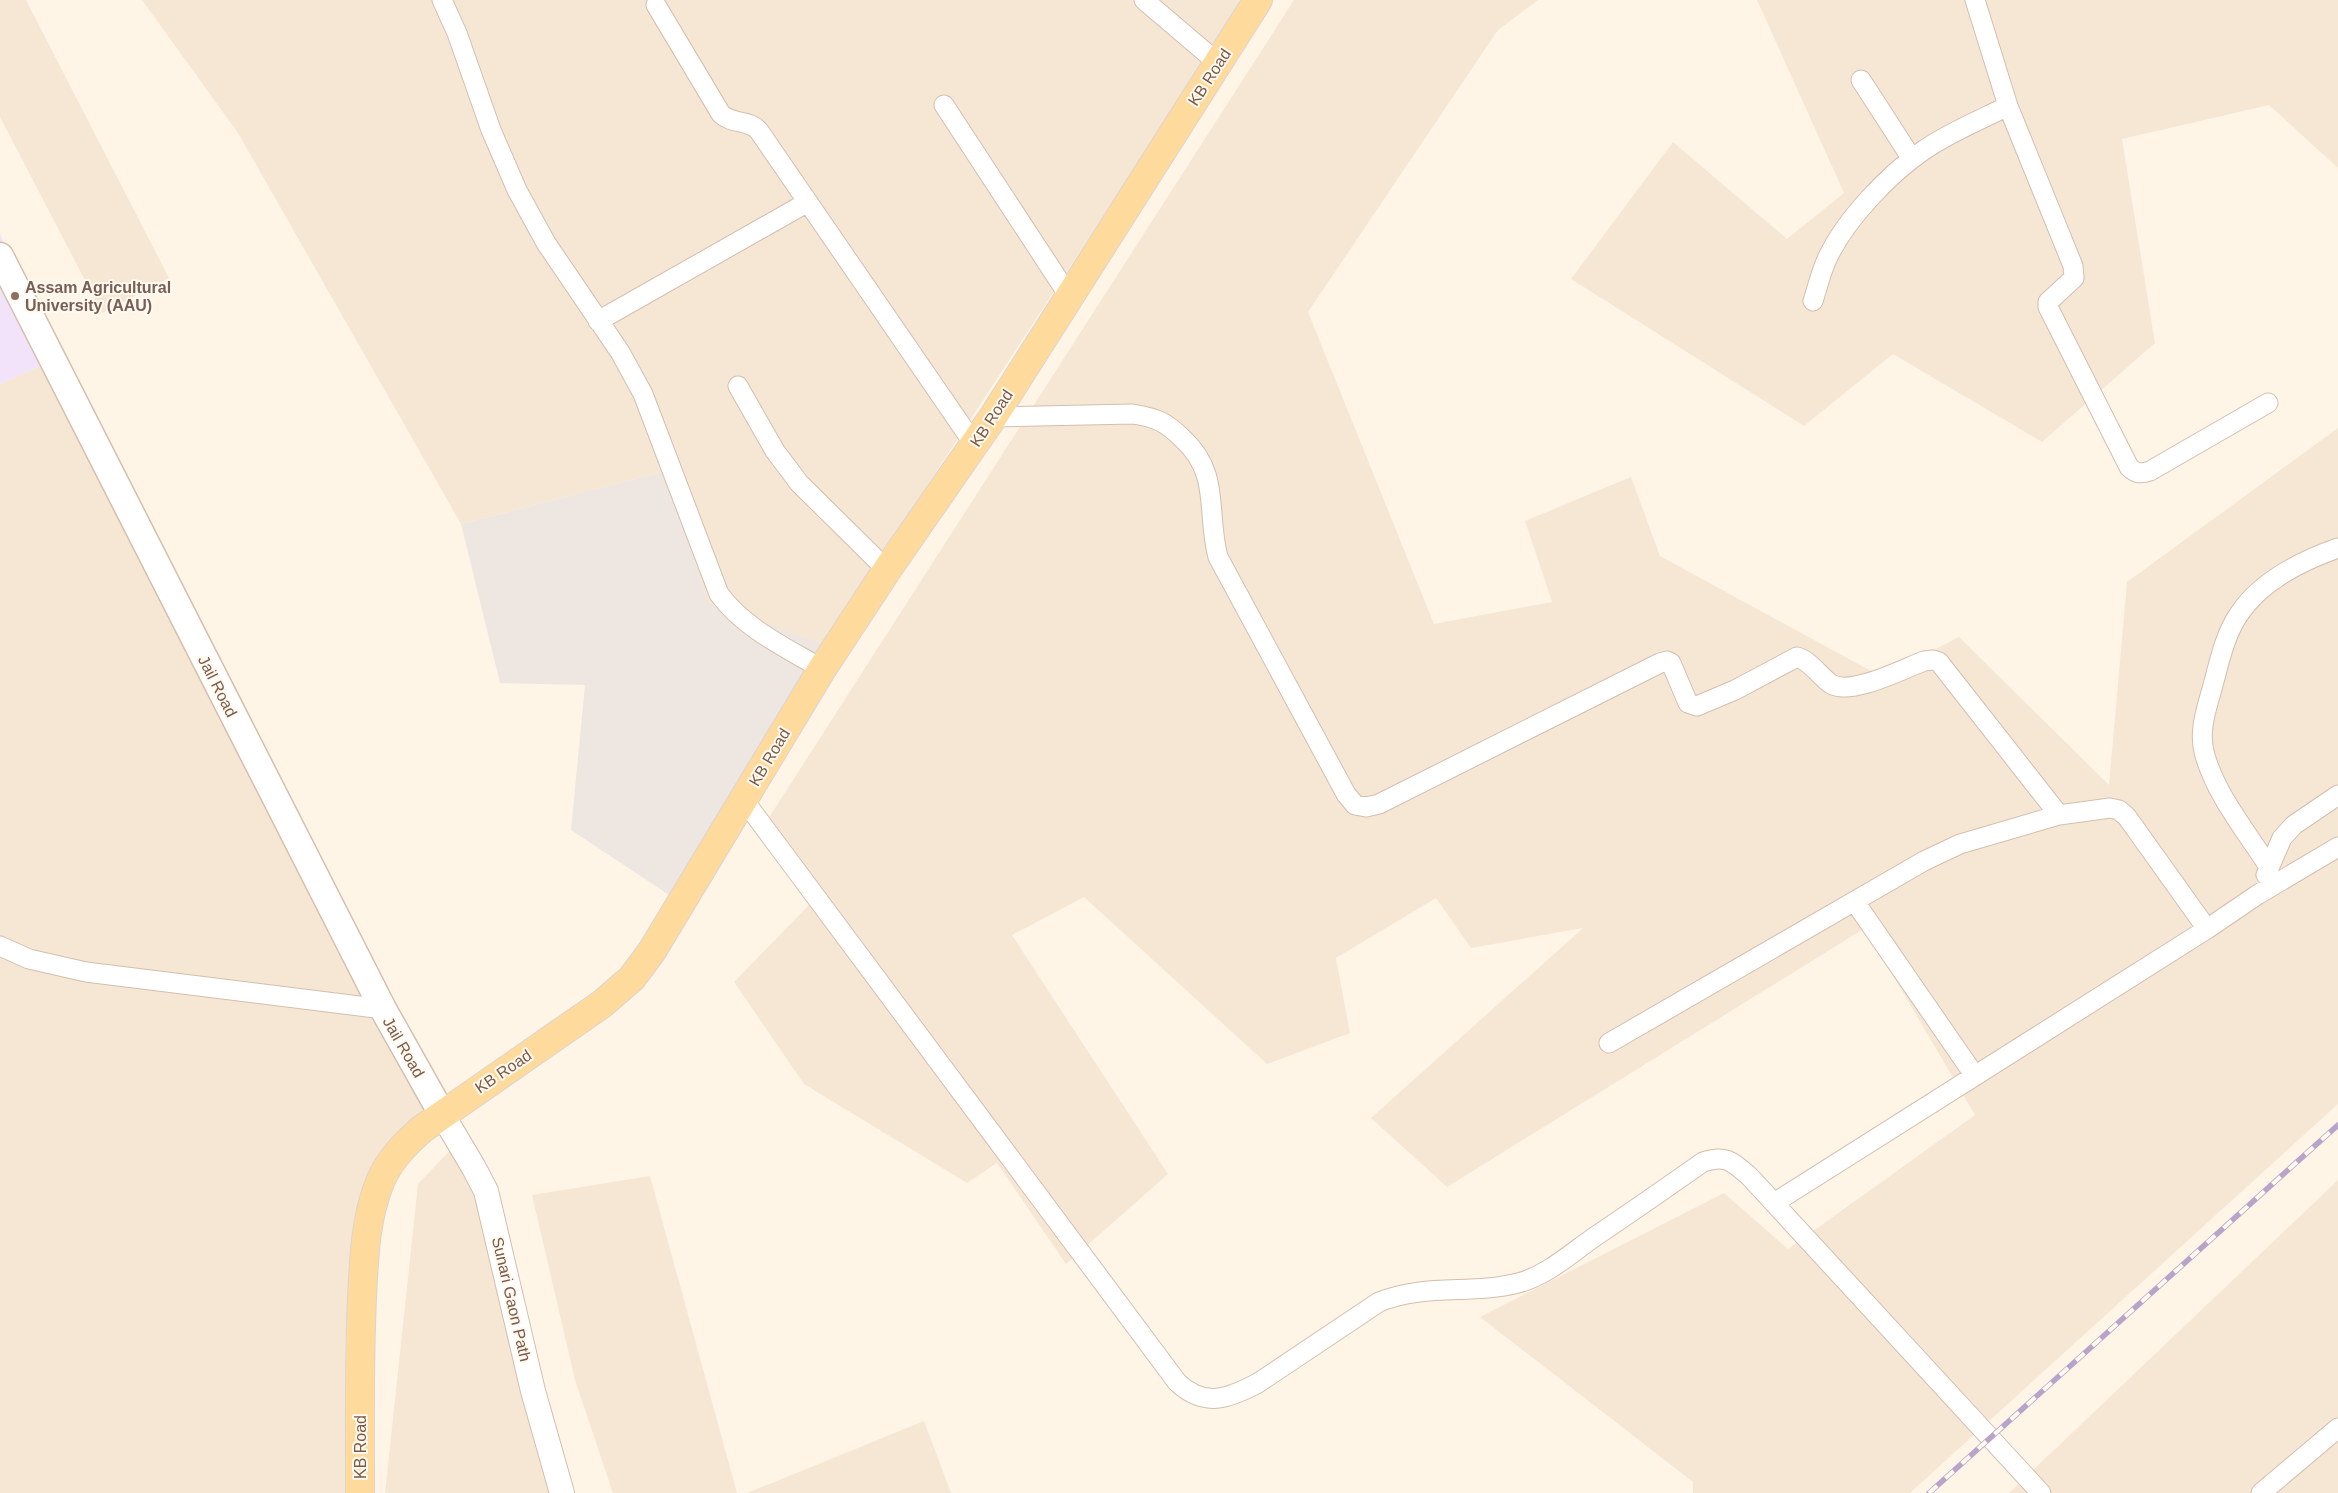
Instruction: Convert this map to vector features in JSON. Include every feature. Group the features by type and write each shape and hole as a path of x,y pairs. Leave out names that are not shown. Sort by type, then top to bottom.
{"main road":[{"name":"KB Road","path":"360,1493 360,1356 363,1270 368,1221 374,1198 389,1163 406,1143 442,1114 602,1004 632,978 667,928 822,669 887,570 993,417 1258,0"},
{"name":"Jail Road","path":"1,262 382,1009 442,1114"}],"street":[{"path":"442,0 457,33 491,130 517,190 556,259 620,352 643,394 719,594 728,606 745,622 822,669"},
{"path":"1144,0 1218,64"},
{"path":"1975,0 2008,106 2073,266 2074,278 2048,302 2048,307 2129,467 2134,472 2142,474 2150,471 2268,403"},
{"path":"656,5 721,114 727,119 755,126 974,444"},
{"path":"1861,80 1912,160"},
{"path":"944,106 1069,296"},
{"path":"1813,301 1827,258 1837,240 1872,198 1912,160 1941,140 2008,106"},
{"path":"598,321 808,202"},
{"path":"738,386 775,450 799,483 887,570"},
{"path":"993,417 1133,414 1153,417 1168,424 1190,445 1207,471 1210,485 1213,536 1218,557 1346,794 1355,805 1366,807 1379,804 1660,663 1667,661 1671,663 1688,703 1697,706 1735,690 1797,656 1831,684 1841,687 1865,684 1924,661 1933,660 1939,662 2060,815"},
{"path":"2269,867 2217,786 2209,768 2203,744 2203,721 2222,651 2230,630 2243,608 2266,584 2301,563 2338,548"},
{"path":"2257,895 2282,838 2294,825 2338,795"},
{"path":"743,799 1177,1382 1187,1392 1201,1398 1216,1399 1238,1394 1258,1383 1379,1302 1395,1296 1414,1291 1503,1286 1537,1275 1554,1266 1703,1162 1716,1158 1726,1159 1750,1176 2041,1493"},
{"path":"1610,1043 1907,870 1960,844 2060,815 2096,809 2119,810 2127,817 2207,929"},
{"path":"1774,1202 2207,929 2257,895 2338,847"},
{"path":"1855,902 1975,1076"},
{"path":"0,946 29,958 86,972 382,1009"},
{"name":"Sunari Gaon Path","path":"442,1114 486,1191 533,1391 562,1493"},
{"path":"2262,1493 2338,1428"}],"shaded area":[{"path":"0,0 26,0 169,278 102,313 0,117"},
{"path":"142,0 1244,0 824,644 708,604 666,471 461,524 238,133"},
{"path":"1294,0 1538,0 1498,30 1308,312 1434,624 1552,602 1525,521 1631,477 1660,556 1882,677 1959,637 2109,785 2127,582 2338,428 2338,1104 1910,1493 1693,1493 1693,1482 1480,1317 1724,1193 1788,1249 1975,1115 1865,928 1447,1187 1371,1118 1583,928 1471,948 1436,898 1336,958 1350,1033 1267,1064 1084,897 1012,935 1168,1174 1066,1264 997,1163 967,1183 804,1084 734,982 812,902 759,833"},
{"path":"1757,0 2338,0 2338,168 2269,105 2122,139 2155,343 2042,442 1893,354 1804,426 1571,279 1673,142 1787,239 1844,193"},
{"name":"Assam Agricultural University (AAU)","path":"0,234 58,358 0,384"},
{"path":"58,358 428,1114 385,1184 355,1493 0,1493 0,384"},
{"path":"666,471 708,603 824,644 669,895 571,830 585,685 500,683 461,524"},
{"path":"456,1144 476,1147 500,1217 570,1493 385,1493 418,1184"},
{"path":"650,1176 737,1493 613,1493 575,1380 532,1195"},
{"path":"2338,1180 2338,1493 2009,1493"},
{"path":"924,1421 951,1493 747,1493"}],"railway":[{"path":"1929,1493 2338,1125"}],"place":[{"name":"Assam Agricultural University (AAU)","path":"15,296"}]}
